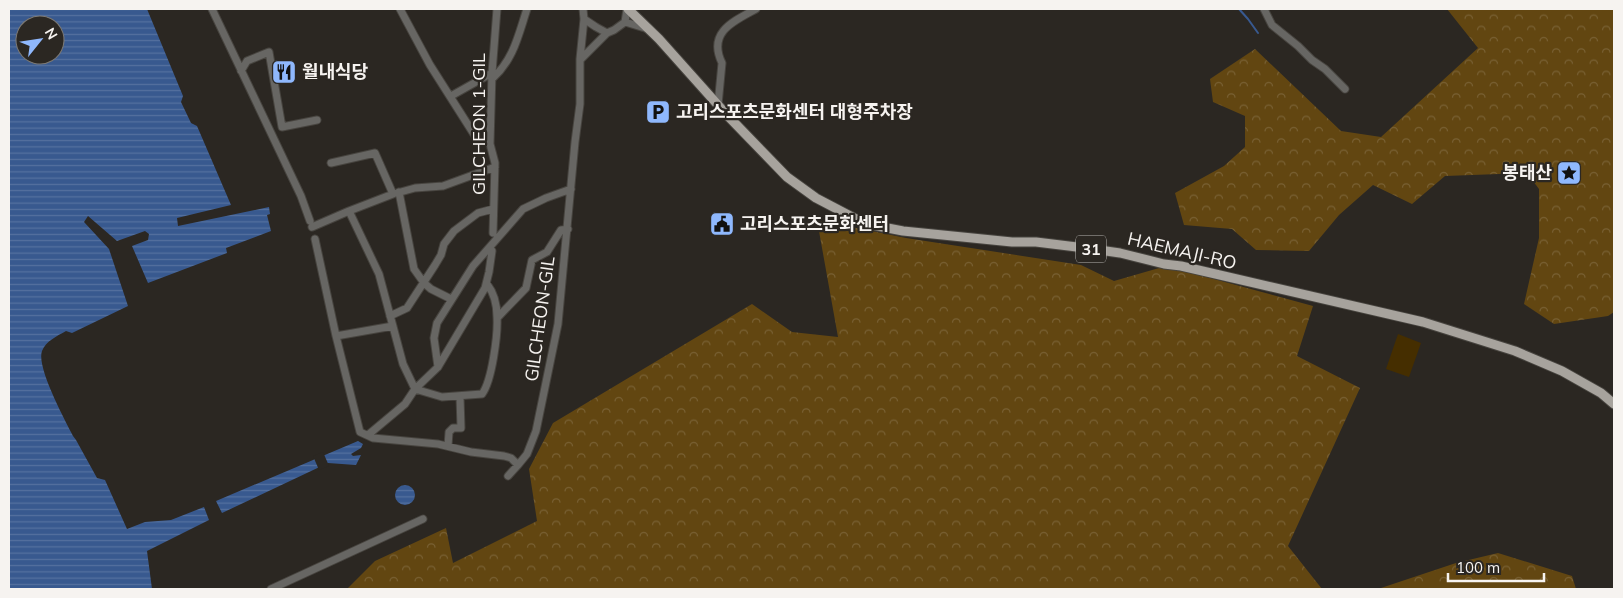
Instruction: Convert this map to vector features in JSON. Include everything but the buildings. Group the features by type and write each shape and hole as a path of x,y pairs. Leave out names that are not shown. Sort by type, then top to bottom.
{"main road":[{"name":"HAEMAJI-RO","path":"627,9 650,30 787,177 816,198 858,220 872,225 922,233 1012,242 1036,242 1120,253 1423,322 1515,351 1570,375 1601,393 1614,404"}],"street":[{"path":"212,9 301,196 311,224 396,193 415,188 443,186 495,167"},
{"path":"400,9 430,65 477,140 490,144"},
{"name":"GILCHEON 1-GIL","path":"493,233 495,167 490,144 492,76 497,9"},
{"path":"451,96 503,69 513,51 526,9"},
{"name":"GILCHEON-GIL","path":"508,476 527,454 536,431 558,324 580,104 583,9"},
{"path":"580,59 607,33 625,22 627,9"},
{"path":"718,105 722,63 719,57 718,40 720,33 734,21 756,9"},
{"path":"1264,9 1272,25 1312,60 1326,69 1345,89"},
{"path":"584,19 607,33"},
{"path":"625,22 650,30"},
{"path":"241,71 247,61 269,52 282,127 317,120"},
{"path":"331,163 375,152 396,193 414,270 424,283 451,299"},
{"path":"438,367 434,338 437,323 473,266 492,242 523,209 571,189"},
{"path":"390,316 407,308 424,283 444,244 454,231 478,213 493,209"},
{"path":"349,211 379,274 403,364 415,389 442,397 482,394 486,388 494,354 498,317 492,291 487,284"},
{"path":"498,317 526,288 532,260 546,252 561,230 568,230"},
{"path":"315,239 336,336 364,433 373,438 448,446 471,452 504,456 511,458 518,465"},
{"path":"364,433 405,404 415,389 438,367 487,284 492,251"},
{"path":"336,336 393,326"},
{"path":"448,446 449,432 453,428 461,428 460,397"},
{"path":"271,589 423,519"}],"shaded area":[{"path":"1398,334 1421,343 1409,377 1386,369"}],"green space":[{"path":"1447,9 1614,9 1614,312 1608,316 1554,324 1524,304 1539,238 1539,189 1527,173 1445,176 1412,204 1373,185 1339,215 1309,251 1256,250 1232,229 1184,225 1175,193 1224,166 1245,147 1245,116 1213,102 1210,79 1255,49 1341,131 1381,137 1478,48"},
{"path":"817,220 906,238 1081,265 1114,281 1166,266 1313,306 1297,356 1360,388 1288,546 1322,589 347,589 375,561 446,528 453,563 537,521 529,469 553,423 752,304 792,332 838,337"},
{"path":"1498,553 1572,576 1576,589 1378,589 1456,563"}],"water":[{"path":"9,9 147,9 183,96 181,102 191,123 197,126 231,205 177,218 178,226 269,207 270,214 267,215 271,231 226,248 227,253 148,283 132,246 148,240 149,234 145,231 117,241 88,216 84,222 109,249 128,306 72,333 66,331 49,342 42,351 43,369 52,394 97,478 105,480 127,529 145,522 171,520 204,507 209,520 147,551 152,589 9,589"},
{"path":"358,441 363,444 361,448 351,454 353,456 361,455 356,465 328,463 222,513 216,501"},
{"path":"401,485 409,485 415,491 415,499 409,505 401,505 395,499 395,491"}],"pier":[{"path":"323,452 329,466 319,470 313,456"}],"waterway":[{"path":"1239,9 1258,33"}],"place":[{"name":"월내식당","path":"284,72"},
{"name":"고리스포츠문화센터 대형주차장","path":"658,112"},
{"name":"봉태산","path":"1569,173"},
{"name":"고리스포츠문화센터","path":"722,224"}]}
